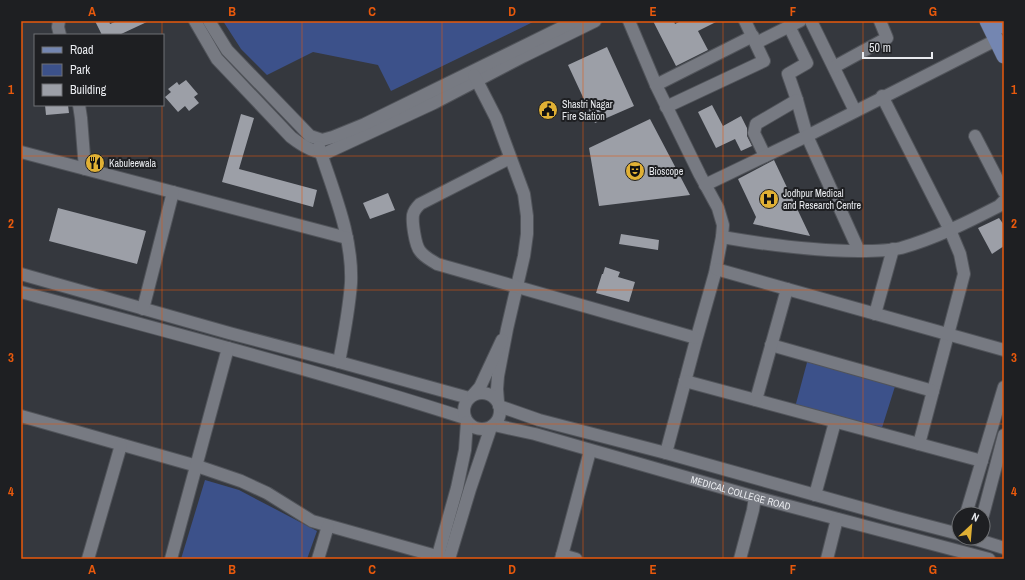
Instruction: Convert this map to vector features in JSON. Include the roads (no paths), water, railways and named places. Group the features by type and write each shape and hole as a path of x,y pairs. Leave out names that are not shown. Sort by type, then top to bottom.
{"main road":[{"path":"987,21 1004,56"},
{"path":"1002,21 1004,26"}],"street":[{"path":"59,21 58,27 60,34"},
{"path":"195,21 217,59 291,136 300,144 321,153 326,153 333,150 434,103 475,76 575,21"},
{"path":"209,21 227,50 297,124 310,136 322,140 365,124 524,56 595,21"},
{"path":"629,21 666,107 718,208 723,225 716,269 696,338 666,453"},
{"path":"666,107 764,61 746,21"},
{"path":"811,21 855,110"},
{"path":"834,66 888,38 880,21"},
{"path":"656,85 754,40 794,24 807,63 788,74 807,136 858,251"},
{"path":"705,185 807,136 882,96 996,40"},
{"path":"443,558 493,426 499,417 497,389 507,329 527,234 527,216 524,194 496,118 475,76"},
{"path":"882,96 950,230 960,254 964,274 919,444"},
{"path":"765,156 754,133 756,124 797,100"},
{"path":"79,106 82,118 85,169"},
{"path":"974,136 1004,192"},
{"path":"316,138 331,181 347,238 351,282 339,362"},
{"path":"21,152 347,238"},
{"path":"510,158 420,204 413,215 416,244 419,251 428,259 437,264 696,338"},
{"path":"143,309 173,192"},
{"path":"722,237 793,248 828,251 893,249 928,239 950,230 1002,204"},
{"path":"875,314 893,249"},
{"path":"716,269 1004,350"},
{"path":"21,274 229,334 471,397 478,393 489,395 498,404"},
{"path":"756,400 787,289"},
{"path":"21,292 228,348 418,402 466,420 476,429 486,429 493,426"},
{"path":"443,558 465,450 466,420 463,412 464,407 480,387 507,329"},
{"path":"771,345 933,391"},
{"path":"171,559 228,348"},
{"path":"685,381 982,461"},
{"path":"968,506 1004,387"},
{"name":"MEDICAL COLLEGE ROAD","path":"498,404 539,420 666,453 951,532"},
{"path":"21,416 197,466 241,481 267,493 312,521 443,558"},
{"path":"815,495 835,422"},
{"name":"MEDICAL COLLEGE ROAD","path":"493,426 535,434 590,451 838,519 951,543"},
{"path":"986,506 1000,466 1004,435"},
{"path":"88,559 121,445"},
{"path":"576,559 562,557 590,451"},
{"path":"740,559 756,497"},
{"path":"827,559 838,519"},
{"path":"318,559 328,526"},
{"path":"991,544 1004,548"},
{"name":"MEDICAL COLLEGE ROAD","path":"961,546 973,555 989,559"},
{"path":"973,555 974,546"}],"place":[{"name":"Shastri Nagar Fire Station","path":"548,110"},
{"name":"Kabuleewala","path":"95,163"},
{"name":"Bioscope","path":"635,171"},
{"name":"Jodhpur Medical and Research Centre","path":"769,199"}]}
